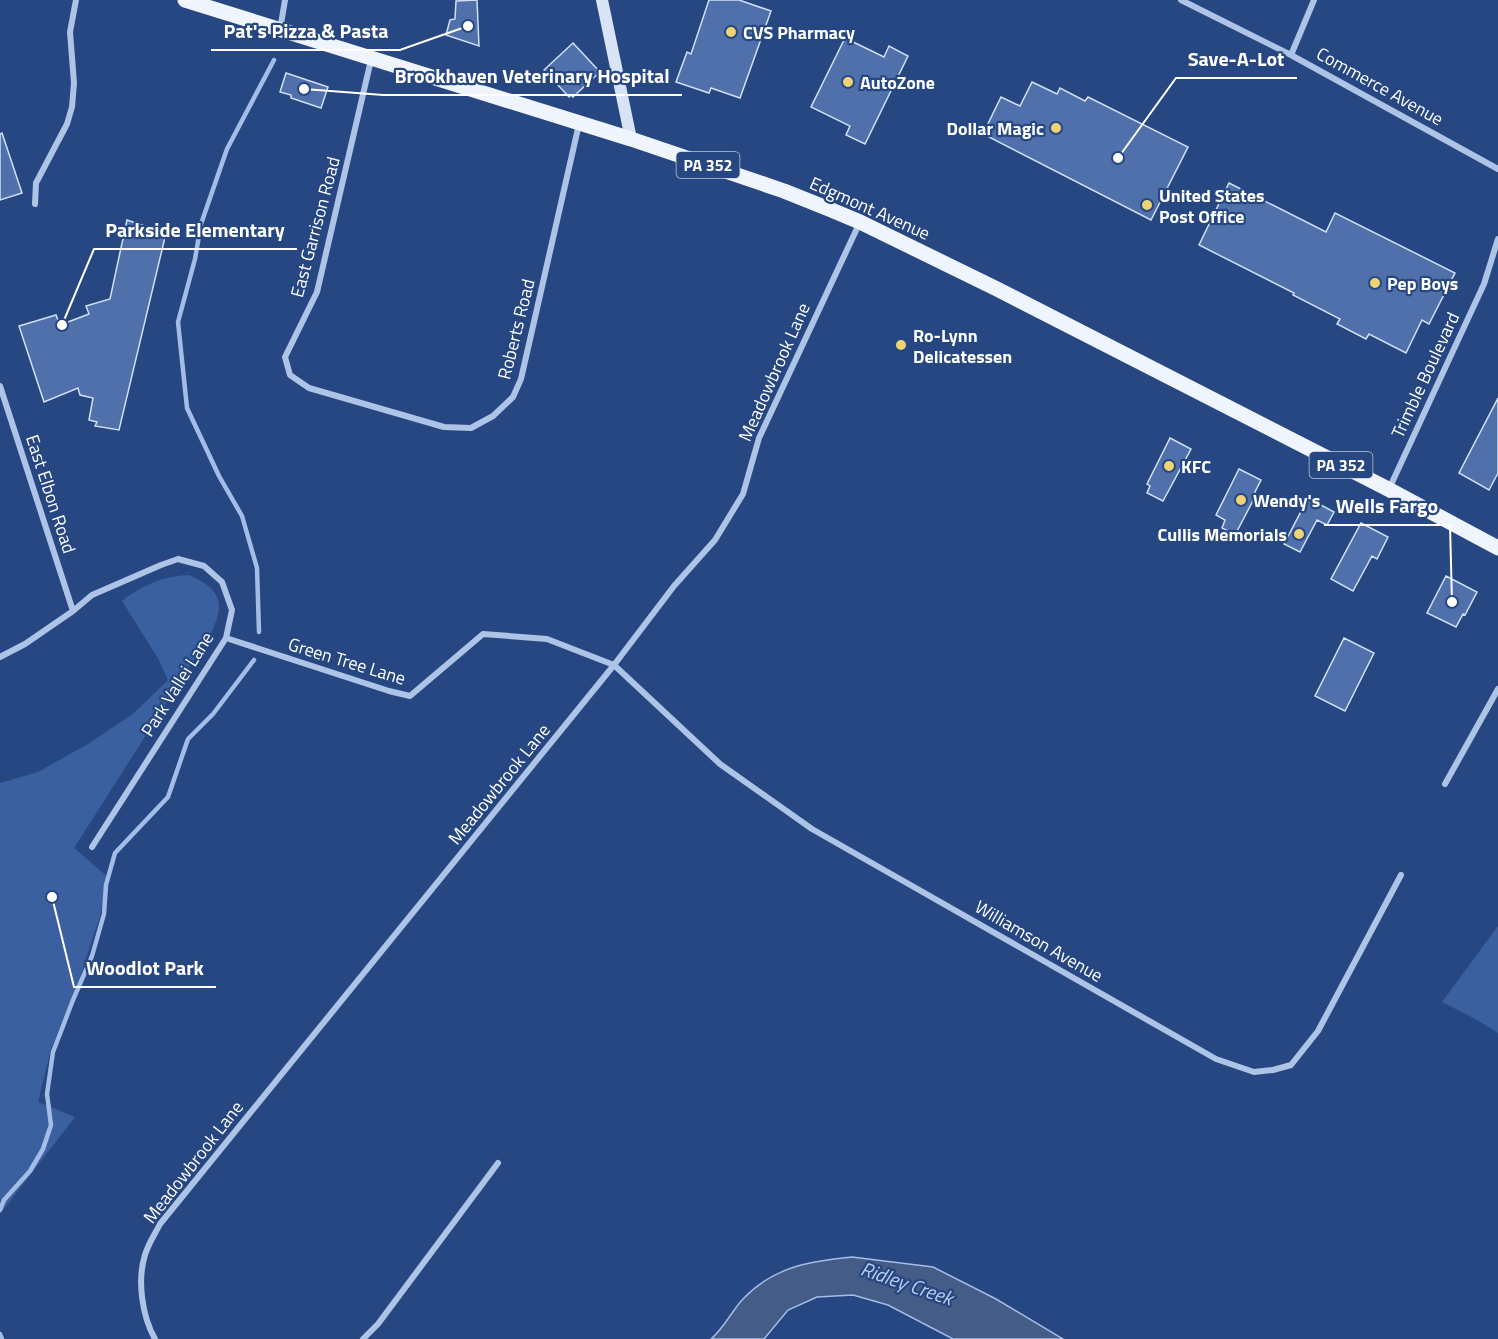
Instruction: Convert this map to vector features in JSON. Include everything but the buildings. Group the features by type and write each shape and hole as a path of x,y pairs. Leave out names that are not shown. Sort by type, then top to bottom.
{"main road":[{"name":"Edgmont Avenue","path":"185,0 631,139 784,191 860,222 997,289 1388,489 1498,548"}],"street":[{"path":"34,204 36,183 67,124 72,107 74,83 70,32 76,0"},
{"path":"279,30 285,0"},
{"path":"602,0 631,139"},
{"name":"Commerce Avenue","path":"1181,0 1291,55 1498,169"},
{"path":"1291,55 1314,0"},
{"name":"East Garrison Road","path":"309,388 290,375 285,357 317,292 371,59"},
{"name":"Roberts Road","path":"309,388 444,427 471,428 494,416 513,397 521,379 580,123"},
{"name":"Meadowbrook Lane","path":"155,1339 149,1329 141,1294 145,1255 160,1224 614,665 674,586 715,540 743,494 759,438 860,222"},
{"name":"Trimble Boulevard","path":"1388,489 1484,284 1498,239"},
{"name":"East Elbon Road","path":"0,386 74,611"},
{"name":"Park Vallei Lane","path":"0,657 26,644 92,596 160,565 178,559 204,566 222,582 232,610 226,638 92,847"},
{"name":"Green Tree Lane","path":"226,638 410,696 483,634 547,639 614,665"},
{"name":"Williamson Avenue","path":"614,665 720,764 812,829 1216,1059 1254,1072 1291,1065 1318,1031 1401,875"},
{"path":"1445,784 1498,689"},
{"path":"363,1339 378,1324 498,1163"}],"shaded area":[{"path":"189,575 214,591 219,605 216,622 74,848 108,877 100,916 79,980 51,1049 38,1102 75,1117 0,1214 0,783 38,772 88,744 134,713 168,680 159,660 122,601 153,582"},
{"path":"1498,926 1498,1033 1442,1002"}],"water":[{"name":"Ridley Creek","path":"852,1257 933,1267 996,1299 1063,1339 953,1339 888,1305 853,1295 817,1297 788,1310 764,1339 711,1339 743,1299 767,1280 807,1264"}],"waterway":[{"path":"259,632 257,568 242,516 219,476 187,408 178,322 195,259 201,224 227,149 274,60"},
{"path":"0,1210 4,1200 30,1171 43,1149 51,1125 47,1094 53,1052 92,956 104,914 106,885 115,853 168,797 188,739 213,714 254,660"},
{"path":"0,1334 2,1339"}],"place":[{"name":"Pat's Pizza & Pasta","path":"468,26"},
{"name":"CVS Pharmacy","path":"731,32"},
{"name":"AutoZone","path":"848,82"},
{"name":"Brookhaven Veterinary Hospital","path":"304,89"},
{"name":"Dollar Magic","path":"1056,128"},
{"name":"Save-A-Lot","path":"1118,158"},
{"name":"United States Post Office","path":"1147,205"},
{"name":"Pep Boys","path":"1375,283"},
{"name":"Parkside Elementary","path":"62,325"},
{"name":"Ro-Lynn Delicatessen","path":"901,345"},
{"name":"KFC","path":"1169,466"},
{"name":"Wendy's","path":"1241,500"},
{"name":"Cullis Memorials","path":"1299,534"},
{"name":"Wells Fargo","path":"1452,602"},
{"name":"Woodlot Park","path":"52,897"}]}
